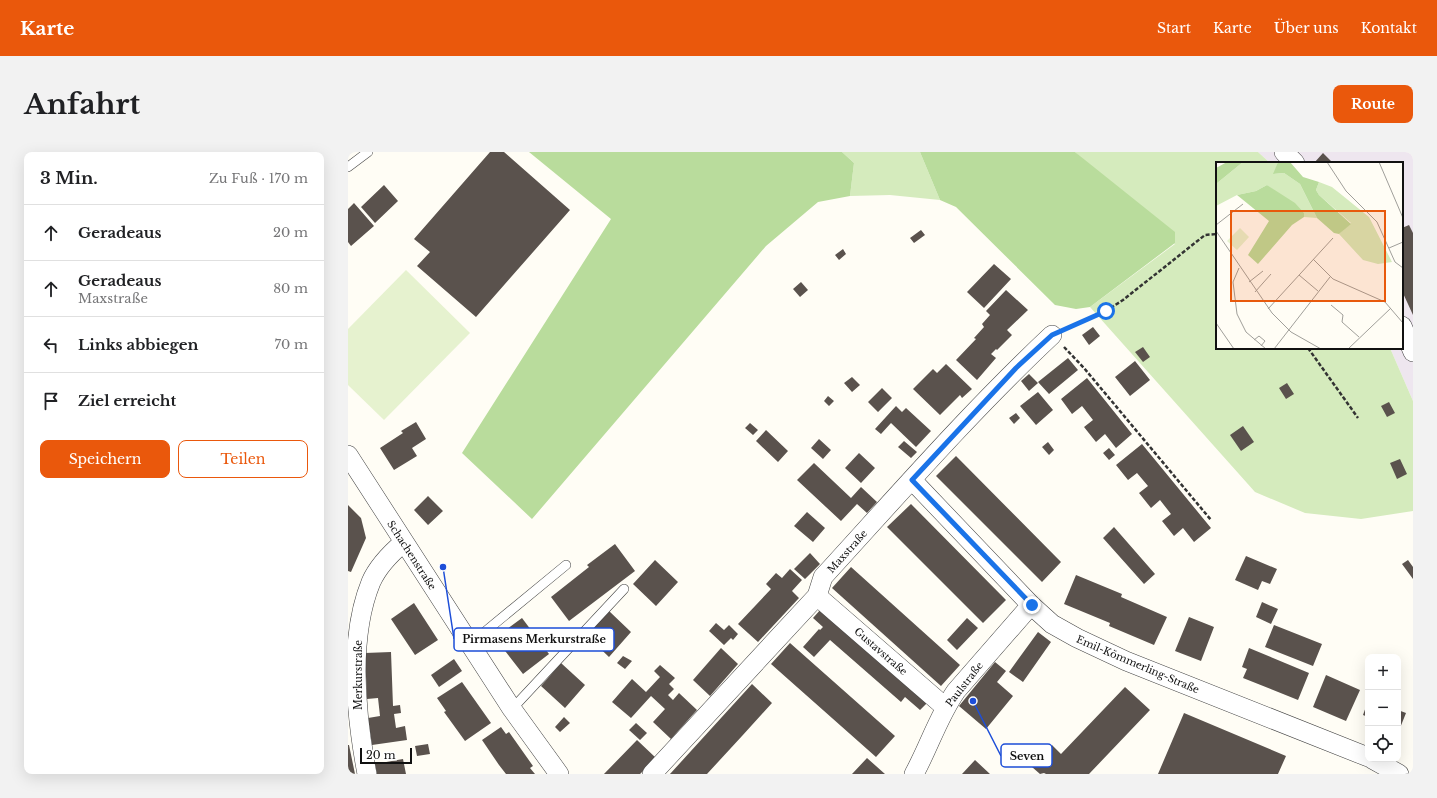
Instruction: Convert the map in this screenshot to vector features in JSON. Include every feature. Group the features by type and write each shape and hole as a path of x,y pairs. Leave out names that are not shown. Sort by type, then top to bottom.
{"street":[{"path":"1284,152 1295,162"},
{"path":"1403,328 1413,352"},
{"name":"Maxstraße","path":"652,774 817,596 823,578 912,480 1016,368 1052,335"},
{"name":"Schachenstraße","path":"348,455 512,708 559,774"},
{"name":"Emil-Kömmerling-Straße","path":"912,480 1052,624 1084,642 1126,660 1365,756"},
{"name":"Merkurstraße","path":"367,774 357,707 356,676 358,636 365,600 371,581 388,557 404,542"},
{"name":"Gustavstraße","path":"817,596 945,706"},
{"name":"Paulstraße","path":"914,774 945,706 956,691 1032,605"},
{"path":"1377,762 1399,774"}],"lane":[{"path":"348,167 368,152"},
{"path":"470,644 566,564"},
{"path":"512,708 624,589"}],"path":[{"path":"1211,520 1084,368 1052,335 1106,311 1123,300 1205,235 1216,234"},
{"path":"1309,349 1358,418"}],"shaded area":[{"path":"1258,152 1413,152 1413,401 1390,349 1403,349 1403,162 1269,162"}],"green space":[{"path":"529,152 842,152 854,163 850,196 818,202 766,246 532,519 462,453 611,219"},
{"path":"842,152 920,152 940,200 890,195 850,196 854,163"},
{"path":"920,152 1075,152 1175,232 1175,243 1090,307 1076,309 1055,305 956,207 940,200"},
{"path":"1075,152 1258,152 1269,162 1216,162 1216,349 1390,349 1413,401 1413,511 1361,519 1305,513 1255,492 1090,307 1175,244"},
{"path":"406,270 470,333 384,420 348,385 348,329"}],"building":[{"path":"490,152 504,152 570,210 476,317 417,266 430,252 414,239"},
{"path":"1323,153 1332,162 1315,162"},
{"path":"384,185 398,201 375,223 361,207"},
{"path":"354,203 374,226 351,246 348,242 348,209"},
{"path":"1409,225 1413,233 1413,315 1403,293 1403,228"},
{"path":"921,230 925,235 914,243 910,238"},
{"path":"843,249 846,254 839,260 835,255"},
{"path":"994,264 1011,279 984,308 967,292"},
{"path":"801,282 808,290 800,297 793,289"},
{"path":"1006,290 1028,310 1007,330 1012,335 991,354 996,358 977,380 956,360 976,339 974,338 984,327 982,324 990,315 986,311"},
{"path":"1093,327 1100,336 1089,345 1082,335"},
{"path":"1143,347 1150,357 1143,362 1135,352"},
{"path":"1068,358 1078,370 1049,394 1038,382"},
{"path":"1135,361 1150,380 1130,396 1115,377"},
{"path":"946,364 972,389 962,398 960,395 940,415 913,389 933,369 937,373"},
{"path":"1029,374 1038,383 1029,391 1021,381"},
{"path":"852,377 860,385 852,392 844,383"},
{"path":"1087,378 1132,434 1116,448 1105,434 1096,442 1084,427 1093,420 1082,406 1072,414 1061,399"},
{"path":"1287,383 1294,394 1286,399 1279,388"},
{"path":"882,388 892,398 878,412 868,402"},
{"path":"1038,392 1053,410 1036,425 1020,406"},
{"path":"828,396 834,401 829,406 824,401"},
{"path":"1389,402 1395,413 1387,417 1381,406"},
{"path":"896,406 902,412 906,408 931,431 916,447 891,423 881,434 875,429"},
{"path":"1016,413 1020,418 1014,424 1009,418"},
{"path":"416,422 426,439 412,448 417,456 394,470 380,448 403,433 401,431"},
{"path":"750,423 758,430 753,435 745,428"},
{"path":"1243,426 1254,442 1241,451 1230,435"},
{"path":"766,430 788,451 778,462 756,441"},
{"path":"819,439 831,450 823,459 811,448"},
{"path":"904,441 917,452 911,458 898,447"},
{"path":"1048,442 1054,450 1049,455 1042,447"},
{"path":"1142,444 1211,528 1194,542 1183,528 1174,536 1162,521 1171,514 1160,500 1151,508 1139,493 1148,486 1137,473 1128,480 1116,465"},
{"path":"1109,448 1115,455 1109,460 1103,453"},
{"path":"859,453 875,468 861,483 845,468"},
{"path":"956,456 1061,562 1042,582 936,476"},
{"path":"1400,459 1407,474 1397,479 1390,463"},
{"path":"814,463 851,498 861,487 877,502 867,513 857,504 841,521 797,480"},
{"path":"428,496 443,511 428,525 414,510"},
{"path":"911,504 1006,600 983,623 887,527"},
{"path":"348,505 361,518 366,538 351,572 348,571"},
{"path":"807,512 825,528 813,542 794,526"},
{"path":"1114,527 1155,574 1144,584 1103,538"},
{"path":"615,544 635,571 569,621 551,597 589,567 587,565"},
{"path":"810,553 820,564 805,579 794,569"},
{"path":"1246,556 1277,569 1270,584 1262,581 1258,590 1235,580"},
{"path":"655,560 678,582 656,606 633,584"},
{"path":"1408,560 1413,567 1413,579 1402,564"},
{"path":"851,567 960,665 941,686 832,588"},
{"path":"790,569 802,580 792,591 799,598 758,642 738,624 771,589 766,584 776,573 782,578"},
{"path":"1076,575 1122,594 1121,597 1167,617 1154,645 1109,626 1110,623 1064,604"},
{"path":"1262,602 1278,609 1271,624 1256,617"},
{"path":"414,603 438,640 415,655 391,619"},
{"path":"821,609 927,703 920,710 905,697 901,702 830,640 814,657 803,647 819,629 820,630 823,627 813,618"},
{"path":"609,611 631,632 609,657 586,635"},
{"path":"1189,617 1214,627 1201,661 1175,651"},
{"path":"522,618 549,654 523,674 495,638"},
{"path":"967,618 978,628 957,650 947,640"},
{"path":"716,623 724,630 729,625 738,634 733,640 731,638 724,645 709,631"},
{"path":"1274,625 1322,644 1313,666 1265,647"},
{"path":"1038,632 1051,642 1023,682 1009,672"},
{"path":"790,643 895,736 876,757 771,664"},
{"path":"721,648 738,664 710,696 693,680"},
{"path":"1249,648 1309,673 1298,700 1243,678 1247,669 1242,667"},
{"path":"391,652 393,706 400,705 401,713 394,714 396,728 405,726 407,740 372,745 368,718 380,716 378,698 367,699 365,653"},
{"path":"623,656 632,661 625,669 617,663"},
{"path":"454,659 462,671 439,687 431,675"},
{"path":"995,662 1006,671 997,682 1013,696 986,729 959,706"},
{"path":"561,663 585,685 565,708 541,686"},
{"path":"660,665 675,678 669,684 674,689 668,695 673,700 679,693 697,710 671,739 653,722 665,709 651,696 631,718 612,702 632,679 646,692 660,677 654,671"},
{"path":"1326,675 1360,690 1346,721 1313,707"},
{"path":"462,682 491,723 465,741 444,712 446,711 437,698"},
{"path":"752,684 772,703 742,736 707,774 670,774"},
{"path":"1125,687 1150,710 1089,774 1040,774 1032,767 1052,745 1061,754"},
{"path":"1401,711 1406,713 1401,726"},
{"path":"1184,713 1286,756 1278,774 1158,774"},
{"path":"564,717 570,723 560,732 555,727"},
{"path":"636,723 647,733 640,740 629,730"},
{"path":"501,727 506,734 509,732 533,766 530,768 535,774 506,774 499,765 482,740"},
{"path":"637,740 656,758 640,774 604,774"},
{"path":"428,744 430,754 417,756 415,746"},
{"path":"349,745 355,774 348,774"},
{"path":"867,758 885,774 852,774"},
{"path":"403,759 406,774 377,774 375,764"},
{"path":"975,760 990,774 962,774"}],"place":[{"name":"Pirmasens Merkurstraße","path":"443,567"},
{"name":"Seven","path":"973,701"}],"route":[{"path":"1032,605 912,480 1016,368 1052,335 1106,311"}]}
